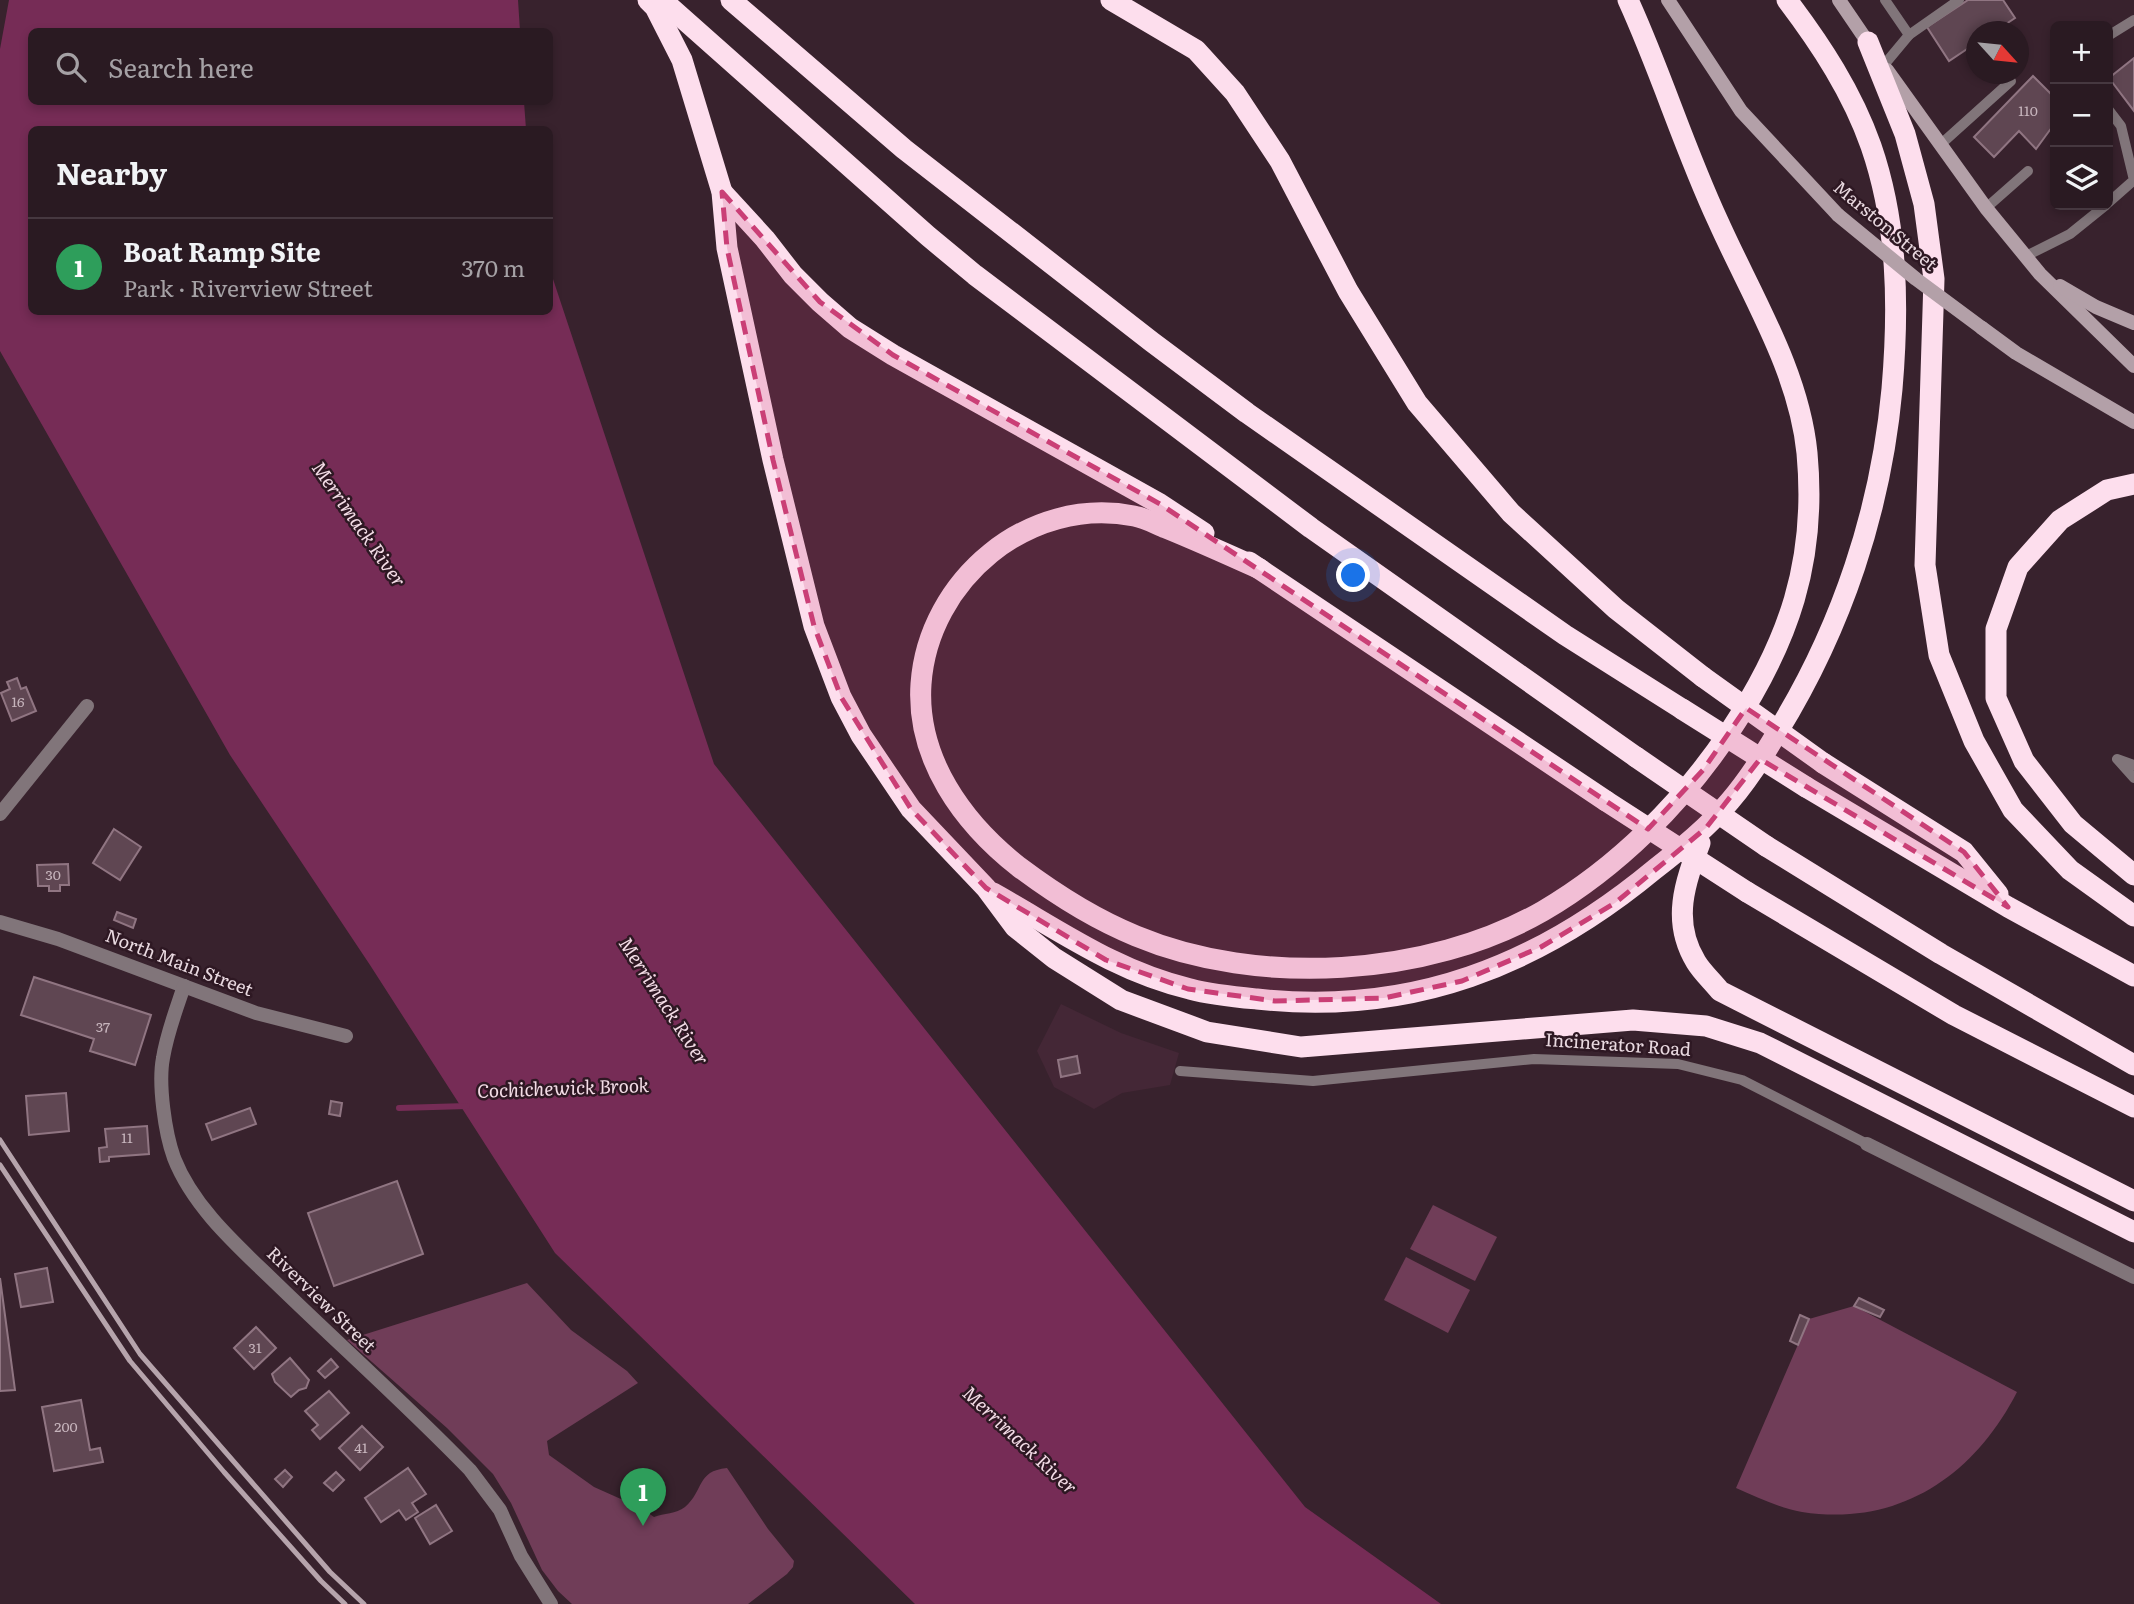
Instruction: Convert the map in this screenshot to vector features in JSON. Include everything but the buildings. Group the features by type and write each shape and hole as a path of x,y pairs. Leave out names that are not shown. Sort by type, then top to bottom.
{"highway":[{"path":"648,0 682,60 722,192 727,248 773,460 819,639 841,697 861,735 911,809 986,888 1015,927 1054,958 1121,1000 1207,1032 1301,1047 1633,1020 1706,1026 1760,1043 2134,1232"},
{"path":"662,0 975,275 1311,528 1766,846 1941,954 2134,1065"},
{"path":"731,0 904,149 1152,342 1247,413 1565,635 1806,788 2008,907 2134,976"},
{"path":"1111,0 1196,50 1236,93 1280,161 1348,291 1417,403 1511,513 1616,609 1703,677 1824,763 1964,852 2008,907"},
{"path":"1260,569 1136,516 1096,513 1057,518 1020,531 988,554 961,581 931,638 922,669 920,699 926,738 937,770 970,820 1010,860 1066,900 1138,937 1169,947 1233,963 1325,968 1381,964 1427,955 1510,927 1567,895 1629,847 1703,770 1746,706 1775,656 1799,584 1807,537 1807,447 1784,365 1691,160 1654,57 1628,0"},
{"path":"986,888 1106,960 1157,979 1188,989 1232,996 1334,1003 1384,998 1452,984 1541,947 1615,903 1706,828 1732,799 1770,746 1800,697 1829,637 1847,592 1869,519 1882,465 1890,409 1897,297 1891,228 1873,151 1859,113 1842,82 1817,39 1787,0"},
{"path":"1868,42 1905,134 1921,192 1934,279 1925,565 1939,655 1974,741 2013,810 2070,870 2134,916"},
{"path":"722,192 765,239 793,275 850,328 893,355 1160,504 1605,801 1747,892 1954,1015 2134,1107"},
{"path":"2134,484 2106,490 2060,520 2018,567 1996,629 1996,698 2024,761 2074,824 2134,875"},
{"path":"1706,828 1685,883 1681,925 1696,961 1720,990 2134,1201"}],"main road":[{"name":"Marston Street","path":"1668,0 1741,111 1838,215 1916,279 2016,354 2134,422"},
{"path":"1839,0 1986,208 2040,274 2134,366"},
{"path":"2040,274 2095,307 2134,323"}],"street":[{"path":"0,814 87,706"},
{"name":"North Main Street","path":"0,922 58,939 256,1013 346,1036"},
{"name":"Riverview Street","path":"184,986 162,1060 163,1094 174,1157 193,1193 242,1250 470,1470 500,1510 521,1556 551,1604"},
{"name":"Incinerator Road","path":"1867,1144 2134,1278"}],"lane":[{"path":"1885,0 1909,35"},
{"path":"1884,65 1909,35 1959,0"},
{"path":"2113,33 2134,20"},
{"path":"1940,145 2008,84"},
{"path":"2113,115 2121,125 2134,180 2113,199"},
{"path":"1986,208 2028,171"},
{"path":"2026,256 2070,234 2100,210"},
{"path":"2134,765 2117,759 2134,778"},
{"name":"Incinerator Road","path":"1180,1071 1313,1081 1534,1059 1678,1064 1742,1080 1867,1144"}],"highlighted area":[{"path":"722,192 820,302 893,355 1160,504 1648,829 1703,770 1746,708 1964,852 2008,907 1760,759 1706,828 1615,903 1541,947 1462,981 1384,998 1275,1001 1188,989 1106,960 986,888 911,809 841,697 814,626 773,460 727,248"}],"shaded area":[{"path":"1061,1004 1121,1033 1179,1053 1170,1085 1122,1093 1094,1109 1054,1087 1037,1051"},
{"path":"1433,1205 1497,1237 1475,1281 1410,1249"},
{"path":"1406,1257 1470,1290 1448,1333 1384,1300"},
{"path":"527,1283 571,1330 627,1371 638,1383 547,1441 549,1455 594,1487 641,1508 654,1517 685,1507 705,1477 727,1468 768,1529 794,1561 787,1574 748,1604 572,1604 542,1570 511,1503 493,1474 447,1428 347,1340"},
{"path":"1854,1306 2017,1392 1999,1422 1979,1448 1956,1471 1930,1489 1901,1503 1870,1511 1837,1515 1802,1512 1736,1488 1809,1319"}],"water":[{"name":"Merrimack River","path":"9,0 518,0 520,28 28,28 28,105 524,105 526,126 28,126 28,315 553,315 553,279 714,764 1305,1507 1441,1604 915,1604 555,1253 370,965 230,755 0,351 0,49"}],"waterway":[{"name":"Cochichewick Brook","path":"399,1108 467,1106"}],"railway":[{"path":"0,1140 140,1354 330,1572 364,1604"},
{"path":"0,1165 130,1361 224,1472 321,1581 345,1604"}],"place":[{"name":"Boat Ramp Site","path":"643,1526"}]}
